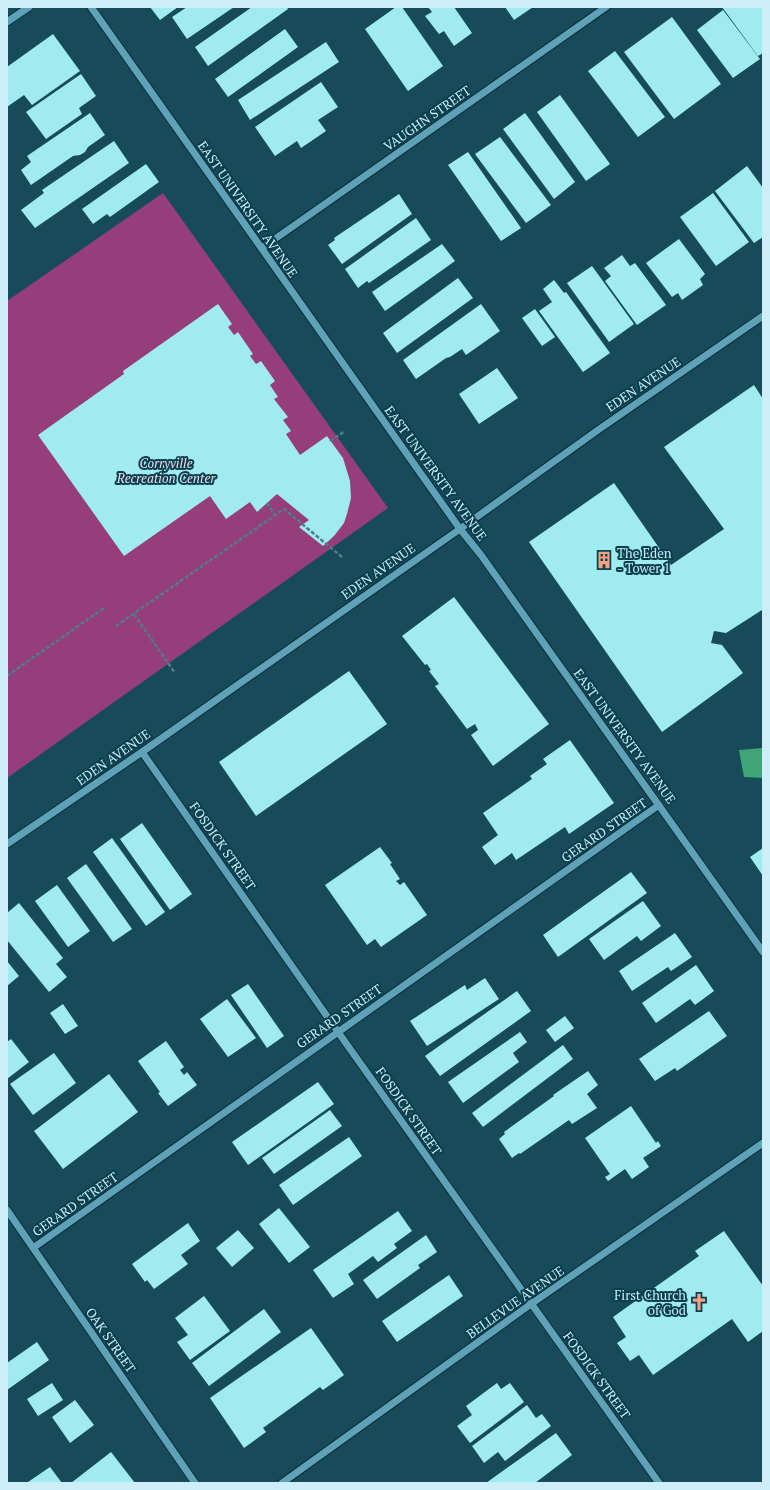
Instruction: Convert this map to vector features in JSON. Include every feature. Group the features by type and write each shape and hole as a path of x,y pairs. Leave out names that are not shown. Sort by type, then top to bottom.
{"street":[{"path":"7,22 29,7"},
{"name":"EAST UNIVERSITY AVENUE","path":"90,7 460,529 481,555 763,952"},
{"name":"VAUGHN STREET","path":"262,248 606,7"},
{"name":"EDEN AVENUE","path":"7,844 142,752 460,529 598,430 763,316"},
{"name":"FOSDICK STREET","path":"142,752 338,1032 660,1483"},
{"name":"GERARD STREET","path":"33,1248 660,805"},
{"name":"BELLEVUE AVENUE","path":"282,1483 531,1304 763,1143"},
{"name":"OAK STREET","path":"7,1210 195,1483"}],"path":[{"path":"330,441 345,431"},
{"path":"267,503 275,515"},
{"path":"116,626 284,509 342,557"},
{"path":"7,676 104,608"},
{"path":"134,614 175,673"}],"green space":[{"name":"Corryville Recreation Center","path":"163,193 388,508 7,778 7,301"}],"shaded area":[{"path":"763,748 763,778 744,777 739,750"}],"building":[{"path":"150,7 178,7 160,20"},
{"path":"187,7 234,7 187,39 172,17"},
{"path":"252,7 287,7 288,9 208,66 195,47"},
{"path":"396,7 402,7 443,66 408,91 365,29"},
{"path":"428,7 454,7 472,33 454,46 444,31 439,34 425,16 432,12"},
{"path":"505,7 533,7 514,20"},
{"path":"722,7 763,7 763,53 758,56"},
{"path":"723,10 760,59 733,78 697,30"},
{"path":"672,17 721,84 674,119 624,52"},
{"path":"285,29 298,47 228,97 215,79"},
{"path":"53,34 80,71 32,105 24,95 7,107 7,67"},
{"path":"326,42 339,62 250,120 238,100"},
{"path":"615,51 665,117 638,137 588,71"},
{"path":"81,74 96,96 79,108 82,114 46,139 26,112"},
{"path":"321,82 338,107 318,120 326,131 301,148 297,141 275,156 255,127"},
{"path":"560,95 610,164 586,181 537,112"},
{"path":"90,113 105,135 88,147 85,152 80,155 73,156 31,185 21,170 31,162 27,156"},
{"path":"525,113 575,182 554,199 503,129"},
{"path":"500,137 551,205 526,223 475,154"},
{"path":"114,141 129,163 35,228 21,210 44,193 42,190"},
{"path":"468,152 521,228 501,241 448,165"},
{"path":"146,164 159,182 110,217 107,214 93,224 82,209"},
{"path":"747,166 763,188 763,237 754,243 715,191"},
{"path":"713,193 749,242 716,266 680,217"},
{"path":"399,194 412,214 342,264 328,245 335,240 334,238"},
{"path":"416,218 431,240 369,283 367,281 358,288 345,269"},
{"path":"679,239 705,274 700,279 703,285 682,300 678,293 672,297 646,263"},
{"path":"442,244 455,261 385,311 372,292"},
{"path":"622,255 630,266 635,263 666,305 637,325 605,281 611,276 604,268"},
{"path":"592,266 634,324 609,342 567,283"},
{"path":"458,278 473,298 397,353 383,333"},
{"path":"554,280 564,293 566,292 610,353 583,372 539,311 552,302 543,289"},
{"path":"218,304 232,324 228,327 234,335 238,332 253,354 250,356 256,364 261,361 275,381 270,385 278,397 274,399 288,417 283,420 291,431 286,434 300,455 327,436 343,458 350,481 351,498 344,523 334,536 323,546 299,527 309,520 277,494 257,512 250,502 226,519 210,496 124,556 38,435 124,374 123,371"},
{"path":"481,304 500,331 466,355 462,349 446,358 416,379 403,360"},
{"path":"535,309 555,337 542,346 522,318"},
{"path":"497,368 518,398 479,424 459,394"},
{"name":"The Eden - Tower 1","path":"754,385 763,399 762,610 726,633 714,631 711,643 722,645 743,673 662,732 529,542 614,483 671,565 724,529 664,447"},
{"path":"454,597 549,724 493,766 471,735 478,730 475,724 467,729 435,686 439,684 429,671 431,670 427,664 425,665 402,636"},
{"path":"349,671 387,724 256,816 219,762"},
{"path":"570,740 614,803 569,834 565,827 516,860 512,853 495,865 482,847 498,835 483,813 532,779 530,776 547,764 543,759"},
{"path":"142,823 192,894 170,910 120,839"},
{"path":"112,838 165,912 146,926 93,852"},
{"path":"380,847 392,863 390,864 400,879 396,881 400,885 404,882 427,915 381,947 375,939 367,945 325,885"},
{"path":"763,848 763,876 750,857"},
{"path":"86,864 132,929 113,942 67,878"},
{"path":"631,872 647,893 558,957 543,935"},
{"path":"57,885 90,931 68,947 35,901"},
{"path":"643,901 661,926 641,941 637,936 604,960 589,939"},
{"path":"19,903 63,958 56,964 67,977 49,992 7,940 7,913"},
{"path":"675,933 692,957 671,971 668,967 632,991 619,971"},
{"path":"7,961 19,976 7,986"},
{"path":"696,965 714,991 695,1005 690,999 656,1023 642,1003"},
{"path":"485,978 499,999 427,1046 410,1021 465,985 467,990"},
{"path":"248,984 284,1036 267,1048 231,995"},
{"path":"517,991 531,1011 440,1076 425,1056"},
{"path":"227,999 256,1038 228,1057 200,1019"},
{"path":"63,1004 78,1026 65,1034 50,1013"},
{"path":"709,1011 727,1036 677,1071 675,1068 655,1081 639,1059"},
{"path":"565,1016 574,1028 555,1042 546,1030"},
{"path":"520,1032 527,1042 513,1053 519,1062 463,1103 448,1082"},
{"path":"11,1039 29,1062 7,1079 7,1042"},
{"path":"166,1041 184,1067 180,1070 184,1075 187,1072 197,1085 168,1106 138,1061"},
{"path":"563,1045 573,1059 483,1127 472,1113"},
{"path":"54,1053 76,1083 33,1115 10,1084"},
{"path":"588,1071 598,1085 587,1094 597,1108 572,1124 569,1120 512,1158 499,1139 505,1134 504,1132"},
{"path":"109,1074 138,1112 63,1169 34,1131"},
{"path":"318,1082 334,1104 248,1165 232,1142"},
{"path":"631,1106 656,1143 658,1141 661,1146 643,1158 649,1167 632,1179 625,1169 608,1181 605,1177 610,1174 585,1138"},
{"path":"330,1110 342,1126 274,1174 262,1158"},
{"path":"349,1137 362,1156 293,1205 279,1185"},
{"path":"279,1208 310,1247 289,1263 259,1224"},
{"path":"398,1211 412,1231 394,1244 397,1248 378,1262 373,1256 348,1274 354,1284 333,1298 313,1270"},
{"path":"188,1223 200,1241 181,1255 188,1264 154,1289 147,1280 145,1282 132,1264"},
{"path":"238,1230 254,1248 232,1267 216,1248"},
{"name":"First Church of God","path":"724,1231 763,1286 763,1331 748,1342 732,1319 653,1375 639,1355 630,1361 617,1343 626,1337 613,1317 699,1256 695,1251"},
{"path":"426,1235 437,1252 418,1265 420,1268 377,1299 363,1280"},
{"path":"449,1275 463,1296 397,1342 382,1321"},
{"path":"204,1296 230,1331 190,1360 177,1342 188,1335 175,1318"},
{"path":"264,1309 281,1332 209,1386 192,1363"},
{"path":"311,1328 344,1375 323,1390 320,1387 263,1428 266,1432 244,1448 210,1398"},
{"path":"37,1342 49,1360 7,1390 7,1363"},
{"path":"52,1383 63,1400 38,1416 27,1399"},
{"path":"497,1383 501,1389 510,1383 524,1402 470,1443 457,1426 472,1415 466,1406"},
{"path":"75,1400 94,1425 70,1443 52,1417"},
{"path":"527,1405 536,1418 542,1414 551,1426 505,1461 498,1452 484,1463 472,1446"},
{"path":"556,1433 572,1455 535,1483 486,1483"},
{"path":"111,1452 135,1483 71,1483"},
{"path":"50,1467 62,1483 28,1482"}],"place":[{"name":"The Eden - Tower 1","path":"604,560"},
{"name":"First Church of God","path":"699,1302"}]}
